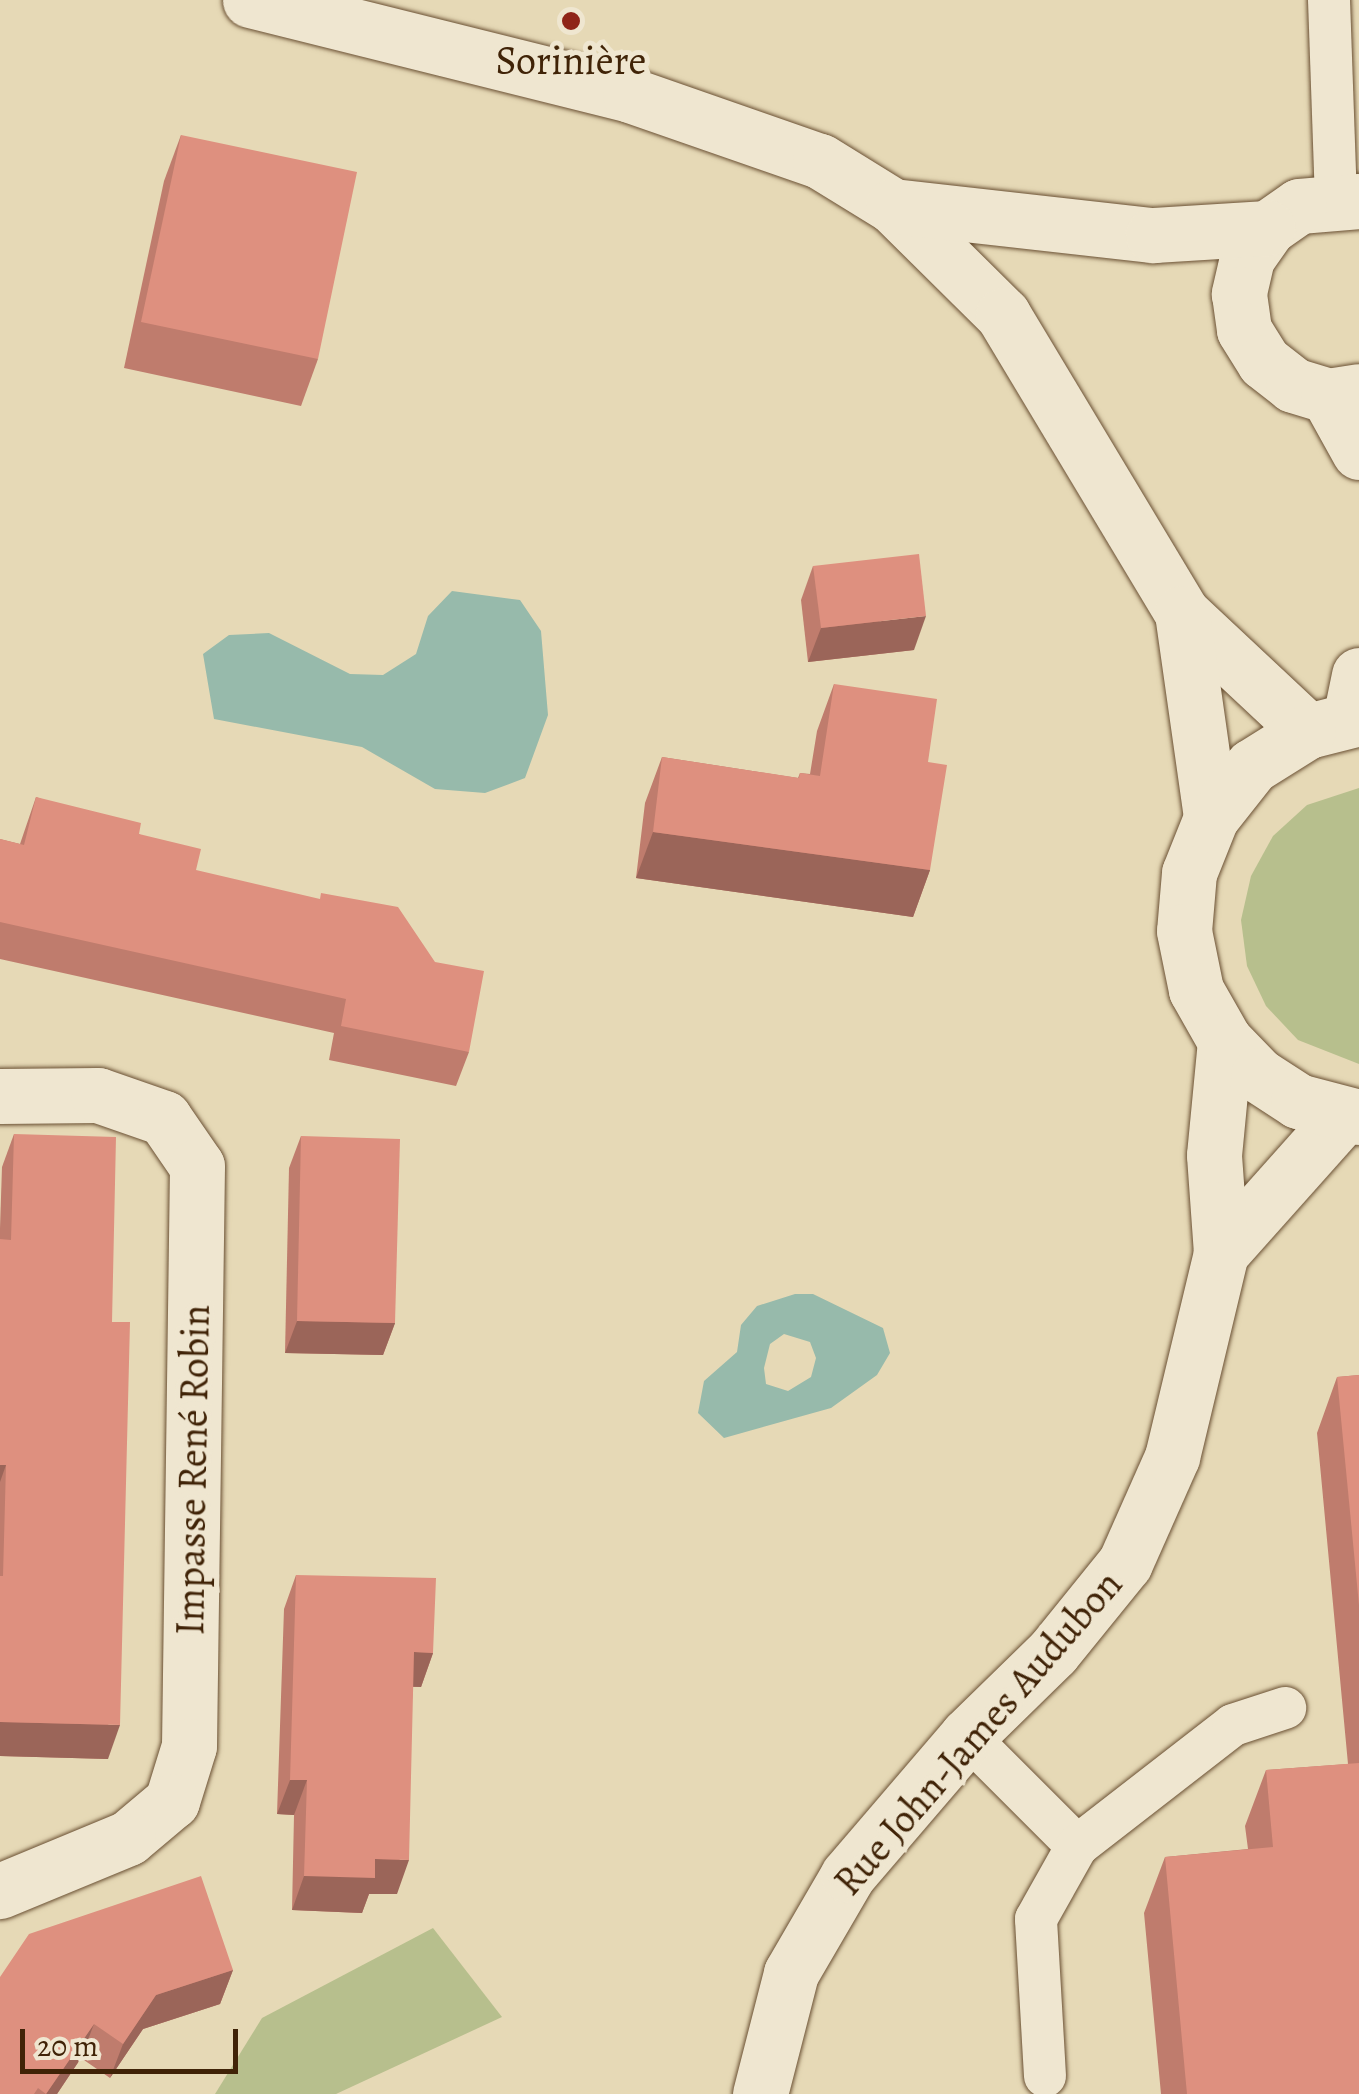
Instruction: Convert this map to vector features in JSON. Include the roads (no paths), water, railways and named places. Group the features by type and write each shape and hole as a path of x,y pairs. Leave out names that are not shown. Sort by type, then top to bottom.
{"street":[{"path":"250,0 428,40 630,94 820,161 893,206 1003,315 1182,613 1211,818"},
{"path":"1347,200 1299,206 1268,228 1247,258 1239,294 1244,330 1264,362 1292,385 1344,394 1359,452"},
{"path":"893,206 1153,235 1268,228"},
{"path":"1182,613 1344,711 1252,766 1211,818 1189,873 1184,932 1196,990 1225,1040 1258,1075 1298,1100 1351,1116"},
{"name":"Rue John-James Audubon","path":"760,2094 791,1973 848,1876 968,1736 1053,1652 1126,1563 1172,1457 1221,1253 1214,1156 1225,1040"},
{"name":"Impasse René Robin","path":"0,1096 98,1095 164,1118 197,1166 189,1746 172,1801 128,1838 0,1891"},
{"name":"Rue John-James Audubon","path":"1221,1253 1351,1116"}],"lane":[{"path":"373,0 428,40"},
{"path":"1329,0 1347,200"},
{"path":"1045,2076 1036,1919 1077,1846 1234,1725 1285,1708"},
{"path":"968,1736 1077,1846"}],"place":[{"name":"Sorinière","path":"571,21"}]}
